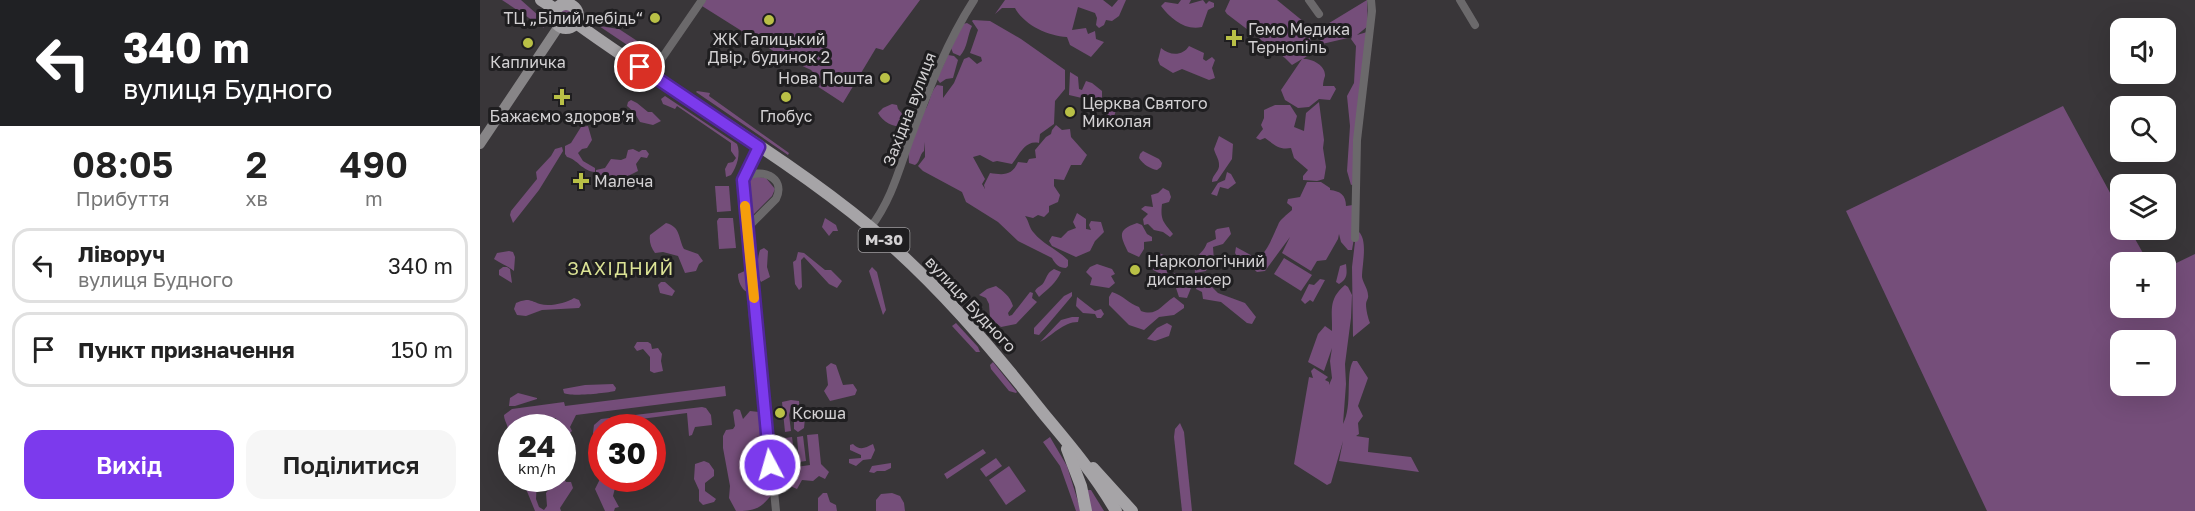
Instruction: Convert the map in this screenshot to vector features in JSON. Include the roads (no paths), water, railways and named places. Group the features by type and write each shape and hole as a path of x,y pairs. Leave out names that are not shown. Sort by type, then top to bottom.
{"highway":[{"name":"М-30","path":"541,0 555,9 564,3 573,6 578,14 576,23"},
{"path":"555,9 554,20 560,26 570,27 576,23"},
{"name":"вулиця Будного","path":"576,23 759,147 870,228 912,264 953,304 1063,436"},
{"name":"М-30","path":"1063,436 1116,511"},
{"path":"1063,436 1081,486 1086,511"},
{"name":"М-30","path":"1076,453 1104,478 1132,511"}],"main road":[{"path":"480,144 560,26"}],"street":[{"path":"651,74 702,0"},
{"name":"Західна вулиця","path":"870,228 887,204 941,63 974,0"},
{"path":"1309,0 1318,14"},
{"path":"1355,238 1357,140 1372,11 1371,0"},
{"path":"1460,0 1474,25"},
{"path":"759,147 743,180 776,511"},
{"path":"743,180 759,172 768,174 776,180 778,187 776,199 747,228"}],"place":[{"name":"ТЦ „Білий лебідь“","path":"655,18"},
{"name":"ЖК Галицький Двір, будинок 2","path":"769,20"},
{"name":"Гемо Медика Тернопіль","path":"1234,38"},
{"name":"Капличка","path":"528,43"},
{"name":"Нова Пошта","path":"885,78"},
{"name":"Бажаємо здоровʼя","path":"562,97"},
{"name":"Глобус","path":"786,97"},
{"name":"Церква Святого Миколая","path":"1070,112"},
{"name":"Малеча","path":"581,181"},
{"name":"Наркологічний диспансер","path":"1135,270"},
{"name":"Ксюша","path":"780,413"}],"district":[{"name":"ЗАХІДНИЙ","path":"621,269"}]}
